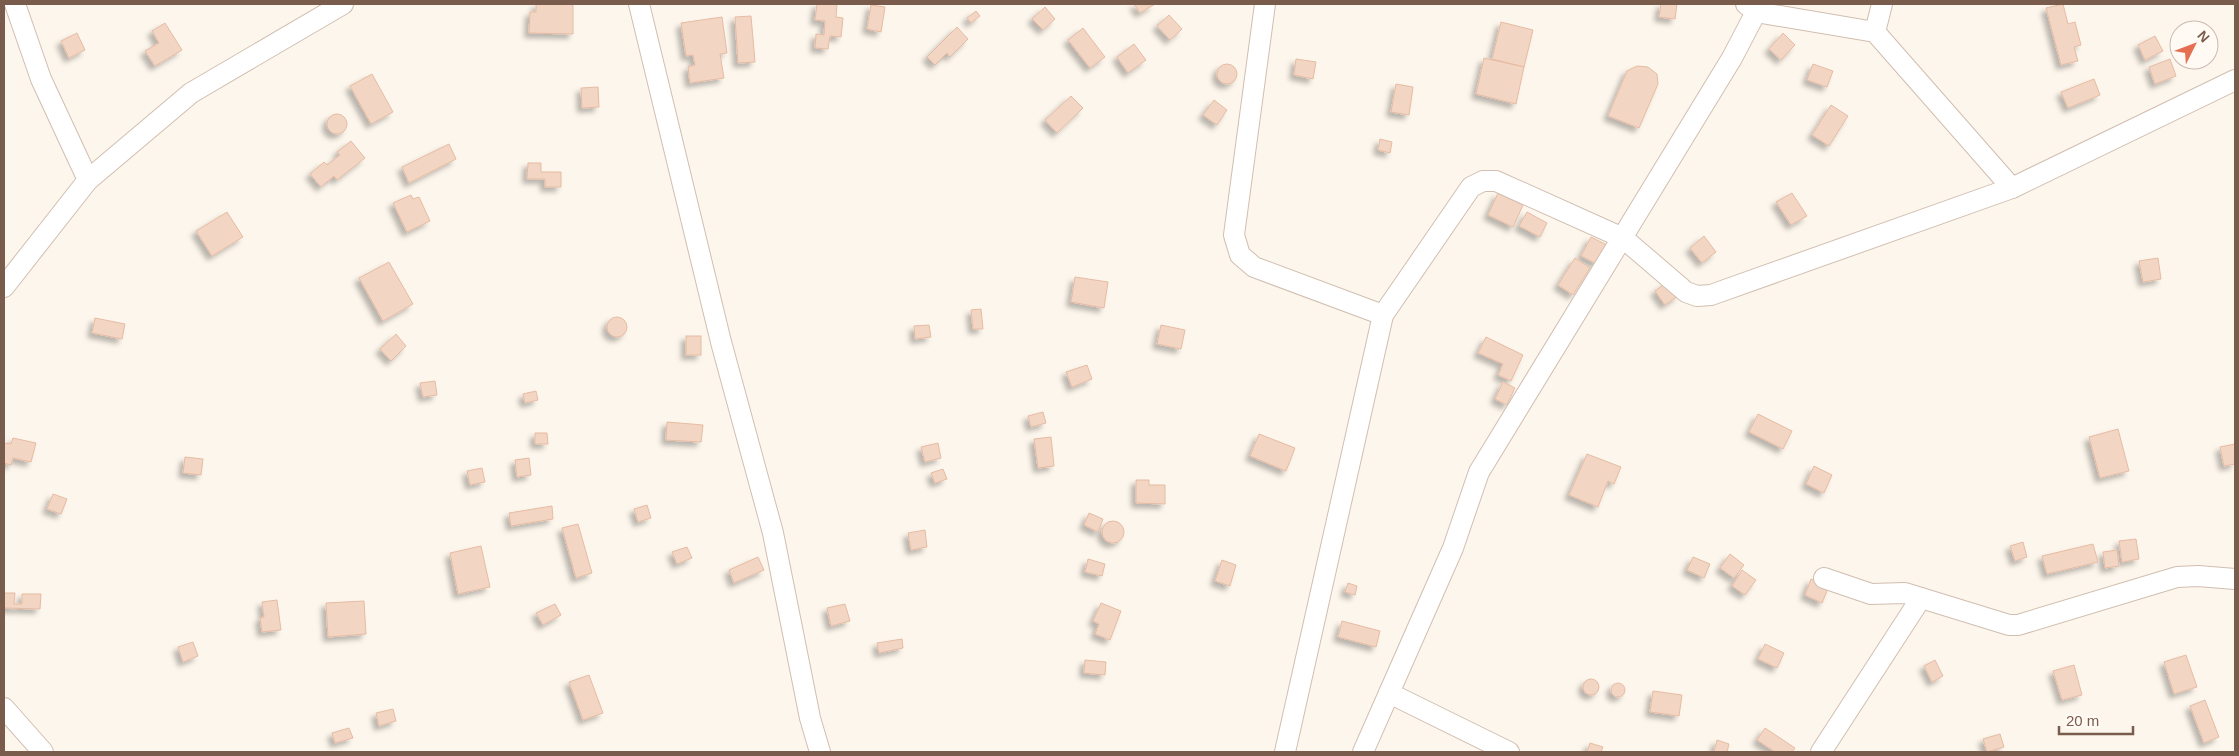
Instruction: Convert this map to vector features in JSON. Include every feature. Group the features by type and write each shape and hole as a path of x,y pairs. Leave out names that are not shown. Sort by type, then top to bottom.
{"street":[{"path":"15,4 42,79 88,180"},
{"path":"4,287 88,180 191,93 343,4"},
{"path":"639,4 721,342 774,533 810,718 820,752"},
{"path":"1265,4 1234,235 1240,254 1254,267 1383,315"},
{"path":"1875,32 1882,4"},
{"path":"1363,752 1453,548 1479,472 1732,58 1751,8 1875,32 2012,188"},
{"path":"1285,752 1383,315 1471,187 1484,181 1496,181 1623,238 1686,292 1697,296 1711,294 2012,188 2235,80"},
{"path":"1824,578 1871,594 1905,593 2009,625 2018,625 2177,577 2198,576 2235,579"},
{"path":"1821,752 1921,598"},
{"path":"1389,693 1508,752"},
{"path":"4,708 43,752"}],"building":[{"path":"536,4 573,4 573,34 529,33 530,12 536,12"},
{"path":"817,4 837,4 836,17 843,18 841,37 830,36 828,49 815,48 816,34 824,35 825,21 815,20"},
{"path":"1134,4 1155,4 1140,13"},
{"path":"1661,4 1677,4 1675,19 1659,17"},
{"path":"2063,4 2068,24 2075,22 2081,45 2074,47 2078,61 2061,65 2046,8"},
{"path":"871,5 885,7 881,32 867,29"},
{"path":"1045,7 1055,19 1043,30 1032,19"},
{"path":"976,11 980,16 971,23 967,18"},
{"path":"1169,15 1182,29 1170,40 1157,26"},
{"path":"751,16 755,62 738,63 735,17"},
{"path":"722,17 727,53 720,54 724,78 690,83 688,67 695,65 693,55 686,56 681,23"},
{"path":"1501,22 1533,30 1524,67 1492,59"},
{"path":"165,23 182,50 155,66 145,51 159,43 152,31"},
{"path":"957,27 968,39 950,57 947,53 935,65 927,57"},
{"path":"1083,28 1105,57 1090,68 1068,40"},
{"path":"77,33 85,50 69,58 61,41"},
{"path":"1783,33 1795,45 1781,60 1769,49"},
{"path":"2155,36 2163,51 2145,60 2138,45"},
{"path":"1134,44 1146,60 1128,73 1117,57"},
{"path":"1484,58 1524,67 1516,104 1476,94"},
{"path":"1296,59 1316,62 1313,79 1294,75"},
{"path":"2169,59 2169,70 2174,70 2176,76 2155,84 2149,67"},
{"path":"1227,64 1234,67 1237,74 1234,81 1227,84 1220,81 1217,74 1220,67"},
{"path":"1813,64 1833,71 1827,87 1807,80"},
{"path":"1637,66 1648,67 1657,74 1658,84 1639,128 1608,116 1627,71"},
{"path":"372,74 393,112 371,124 350,86"},
{"path":"2094,79 2100,95 2068,108 2061,92"},
{"path":"1396,84 1413,87 1409,115 1391,112"},
{"path":"598,87 599,107 582,108 581,88"},
{"path":"1071,96 1083,108 1057,133 1045,120"},
{"path":"1214,100 1227,110 1217,125 1203,115"},
{"path":"1831,105 1848,116 1829,146 1812,135"},
{"path":"333,114 341,114 347,120 347,128 341,134 333,134 327,128 327,120"},
{"path":"1380,139 1392,142 1390,153 1378,150"},
{"path":"351,141 365,158 337,180 334,176 321,187 310,174 324,162 327,165 340,155 337,152"},
{"path":"449,144 456,159 409,183 402,167"},
{"path":"528,163 541,163 541,172 561,172 561,187 545,187 545,179 527,179"},
{"path":"1498,193 1523,205 1513,227 1488,215"},
{"path":"1792,193 1807,216 1791,225 1776,202"},
{"path":"411,195 413,199 419,197 430,221 407,232 393,203"},
{"path":"227,212 243,237 212,256 196,231"},
{"path":"1527,212 1547,223 1540,237 1519,226"},
{"path":"1704,236 1716,252 1702,263 1690,248"},
{"path":"1591,237 1607,245 1597,264 1581,256"},
{"path":"1575,258 1590,268 1573,295 1558,285"},
{"path":"2158,258 2161,279 2143,282 2139,261"},
{"path":"389,262 413,304 383,321 359,278"},
{"path":"1075,277 1108,282 1104,308 1071,302"},
{"path":"1669,281 1679,295 1665,305 1655,291"},
{"path":"981,309 983,329 973,329 971,310"},
{"path":"617,317 624,320 627,327 624,334 617,337 610,334 607,327 610,320"},
{"path":"95,318 125,324 122,339 92,333"},
{"path":"929,325 931,337 915,339 914,326"},
{"path":"1161,325 1185,330 1181,349 1157,344"},
{"path":"396,334 406,346 391,361 380,349"},
{"path":"686,336 701,336 701,355 686,355"},
{"path":"1486,337 1523,355 1511,381 1498,375 1503,364 1478,353"},
{"path":"1087,365 1092,379 1072,387 1066,372"},
{"path":"435,381 437,395 423,397 420,383"},
{"path":"1503,382 1515,388 1507,405 1495,399"},
{"path":"536,391 538,400 525,403 523,394"},
{"path":"1043,412 1046,423 1031,427 1028,416"},
{"path":"1758,414 1792,431 1783,449 1749,432"},
{"path":"667,422 703,425 701,442 666,440"},
{"path":"2118,429 2129,471 2100,478 2089,437"},
{"path":"535,433 547,433 548,444 535,444"},
{"path":"1259,434 1295,448 1286,471 1250,456"},
{"path":"1051,437 1054,466 1038,468 1034,439"},
{"path":"13,438 36,443 31,462 13,458 11,465 4,463 4,443 11,444"},
{"path":"938,443 941,458 925,462 921,447"},
{"path":"2235,444 2235,464 2224,466 2220,447"},
{"path":"1587,454 1621,467 1614,484 1608,481 1598,507 1569,495"},
{"path":"185,457 203,459 201,475 183,473"},
{"path":"529,458 531,475 517,477 515,460"},
{"path":"1814,466 1832,475 1824,493 1806,484"},
{"path":"482,468 485,482 470,485 467,471"},
{"path":"943,469 947,479 935,483 931,473"},
{"path":"1136,480 1149,480 1149,485 1165,485 1165,504 1136,503"},
{"path":"53,494 67,499 61,514 47,509"},
{"path":"647,505 651,518 638,522 634,509"},
{"path":"552,506 553,519 511,526 509,513"},
{"path":"1089,513 1103,519 1098,532 1084,525"},
{"path":"1113,521 1123,528 1124,532 1117,542 1113,543 1103,536 1102,532 1109,522"},
{"path":"578,524 592,573 576,578 562,528"},
{"path":"925,530 927,547 911,550 908,533"},
{"path":"2136,539 2139,559 2122,562 2119,541"},
{"path":"2023,542 2027,557 2015,561 2010,546"},
{"path":"2093,544 2098,562 2047,574 2042,556"},
{"path":"481,546 490,587 458,594 450,553"},
{"path":"687,547 692,558 677,564 672,552"},
{"path":"2117,550 2119,566 2105,568 2103,552"},
{"path":"1730,554 1744,565 1734,578 1720,568"},
{"path":"758,557 764,570 734,583 729,570"},
{"path":"1693,557 1710,564 1704,578 1687,570"},
{"path":"1088,559 1105,564 1102,576 1085,572"},
{"path":"1222,560 1236,565 1230,586 1215,581"},
{"path":"1742,570 1756,580 1745,595 1732,586"},
{"path":"1811,579 1829,586 1822,603 1805,595"},
{"path":"1348,583 1357,586 1355,595 1345,592"},
{"path":"4,593 15,593 14,604 22,604 22,594 41,594 40,609 4,608"},
{"path":"277,600 281,630 262,632 260,618 264,617 262,602"},
{"path":"364,601 366,634 328,637 326,603"},
{"path":"1101,603 1121,611 1110,640 1095,634 1099,624 1093,621"},
{"path":"555,604 561,615 543,625 536,613"},
{"path":"845,604 850,621 831,626 827,608"},
{"path":"1342,621 1380,631 1376,647 1338,637"},
{"path":"902,639 903,648 879,653 877,643"},
{"path":"193,642 198,656 183,662 178,647"},
{"path":"1765,644 1784,653 1777,668 1758,659"},
{"path":"2186,655 2197,687 2174,694 2164,662"},
{"path":"1085,660 1106,662 1105,675 1084,673"},
{"path":"1935,660 1943,676 1932,682 1924,666"},
{"path":"2074,665 2082,695 2062,700 2053,671"},
{"path":"589,675 603,713 583,720 569,682"},
{"path":"1591,679 1599,687 1591,695 1583,687"},
{"path":"1618,683 1623,685 1625,690 1623,695 1618,697 1613,695 1611,690 1613,685"},
{"path":"1653,691 1682,695 1679,716 1650,712"},
{"path":"2205,700 2219,737 2204,743 2190,706"},
{"path":"393,709 396,721 379,726 376,713"},
{"path":"349,728 353,738 335,743 332,733"},
{"path":"1765,728 1795,748 1792,752 1775,752 1757,740"},
{"path":"2000,734 2004,747 1987,752 1983,739"},
{"path":"1717,740 1729,744 1727,752 1714,752"},
{"path":"1590,743 1603,747 1601,752 1587,752"}]}
